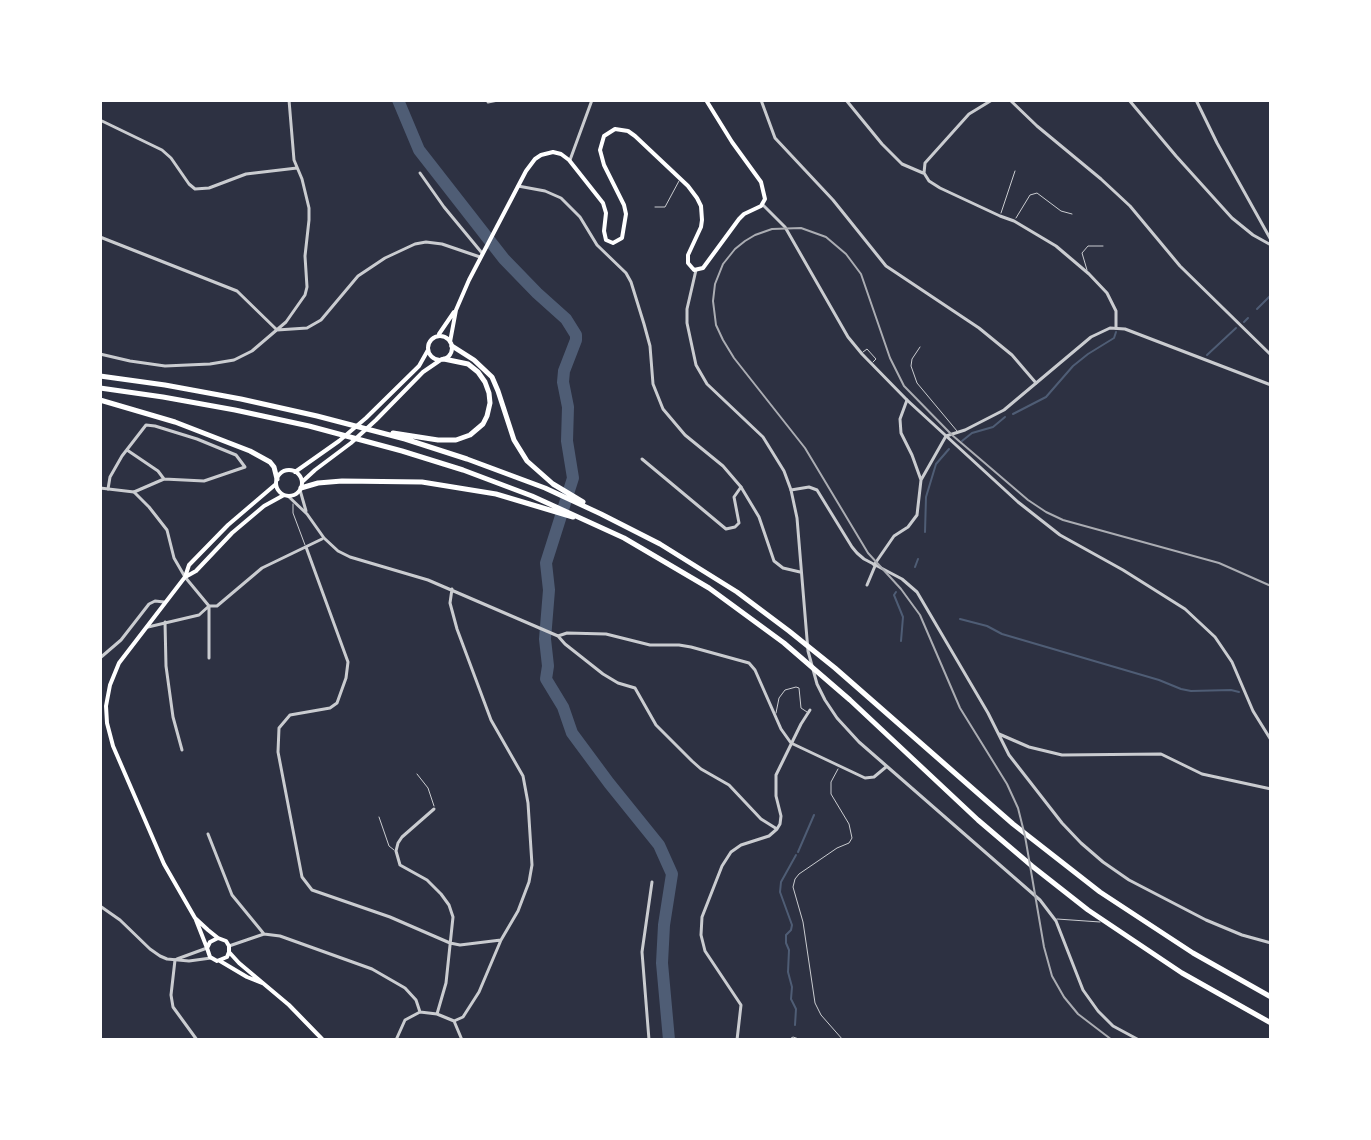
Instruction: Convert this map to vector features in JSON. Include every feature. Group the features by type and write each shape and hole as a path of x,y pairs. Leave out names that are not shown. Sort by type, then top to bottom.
{"highway":[{"path":"451,344 488,372 523,456 553,484 601,514"},
{"path":"373,430 443,441 470,435 480,427 490,403 485,382 468,364 443,359"},
{"path":"100,376 241,399 373,430 467,459 545,488 629,528 702,569 789,631 1013,824 1100,892 1203,959 1271,997"},
{"path":"100,388 198,403 364,440 463,470 532,496 624,538 709,588 784,643 850,700 1005,845 1107,923 1182,973 1271,1023"},
{"path":"100,400 166,419 239,446 270,462 276,481"},
{"path":"301,487 318,483 376,480 457,486 508,497 593,523"}],"main road":[{"path":"295,472 366,418 419,366 430,341 456,310 481,255 529,165 541,155 553,152 569,160 603,203 606,213 604,234 606,240 616,243 622,238 626,214 601,155 601,141 606,133 620,129 631,133 697,198 702,212 701,227 688,259 689,266 701,270 741,216 763,205 765,196 763,185 706,100"},
{"path":"264,984 211,958 195,918 155,845 118,758 107,723 113,675 126,651 185,577 196,571 232,533 276,498 294,495 315,470 351,443 418,377 449,355 456,310"},
{"path":"437,336 445,337 451,344"},
{"path":"428,350 433,358 443,359"},
{"path":"185,577 189,565 208,544 276,481 280,473 286,470 295,472 300,476 301,487"},
{"path":"276,481 278,490 286,495"},
{"path":"195,918 224,940 229,949 323,1040"},
{"path":"207,948 210,942 218,938"},
{"path":"220,961 225,959 229,949"}],"street":[{"path":"100,354 165,366 234,360 252,351 286,322 305,295 309,208 294,160 289,100"},
{"path":"488,102 498,100"},
{"path":"569,160 592,100"},
{"path":"761,100 775,138 833,200 886,266 979,328 1012,355 1036,383"},
{"path":"846,100 902,164 924,173 929,181 940,188 1014,221 1056,246 1088,273 1111,299 1116,311 1116,328"},
{"path":"924,173 925,163 969,114 992,100"},
{"path":"1010,100 1130,206 1180,266 1271,355"},
{"path":"1129,100 1232,218 1253,235 1271,243"},
{"path":"1196,100 1271,243"},
{"path":"101,122 162,150 195,189 209,188 246,174 297,168"},
{"path":"420,173 481,255"},
{"path":"518,186 545,191 561,198 580,217 597,245 626,273 646,328 653,384 663,409 685,435 723,466 741,487 759,517 774,561 783,568 801,572"},
{"path":"763,205 785,227 848,337 862,354 1018,502 1060,535 1185,609 1215,637 1232,662 1253,711 1271,740"},
{"path":"100,237 237,291 277,330 307,328 321,320 358,276 385,258 415,244 442,244 481,255"},
{"path":"696,270 687,309 696,365 707,384 763,437 784,471 791,490 797,518 807,643 817,684 837,718 859,742 1040,900 1055,919 1083,990 1113,1026 1139,1040"},
{"path":"867,585 875,565 894,536 908,527 917,515 921,480 946,436 959,433 1011,405 1101,331 1125,329 1271,385"},
{"path":"907,400 900,419 901,433 921,480"},
{"path":"100,488 108,489 134,492 164,479 204,481 245,467 236,455 197,439 146,425 122,456 110,477 108,489"},
{"path":"127,450 158,471 164,479"},
{"path":"642,459 726,529 739,523 734,497 741,487"},
{"path":"301,487 307,514"},
{"path":"791,490 809,487 817,490 852,547 864,559 896,575 917,592 1009,755 1081,843 1129,880 1206,920 1271,943"},
{"path":"134,492 164,525 174,558 209,606 209,658"},
{"path":"286,495 307,514 338,551 452,589 536,626 555,635 607,677 635,688 656,725 692,761 729,785 761,819 777,829"},
{"path":"144,628 202,614 209,606 217,606 268,564 324,538"},
{"path":"306,547 348,662 337,703 330,708 290,715 279,728 278,752 302,877 312,890 390,917 450,943 460,945 501,940"},
{"path":"452,589 450,603 457,629 491,720 523,776 532,865 518,911 501,940 479,992 463,1017 454,1021"},
{"path":"100,658 121,640 149,604 164,602"},
{"path":"165,622 166,666 173,717 182,750"},
{"path":"555,635 606,634 650,645 691,647 749,663 791,743 868,778 877,776 886,767"},
{"path":"737,1040 741,1005 705,951 701,935 702,917 722,866 731,852 741,845 769,836 780,824 776,775 809,712"},
{"path":"999,734 1029,747 1062,755 1161,754 1202,774 1271,789"},
{"path":"434,809 402,837 396,851 400,865 427,880 449,905 453,917 446,983 437,1014"},
{"path":"208,834 232,895 264,934"},
{"path":"649,1040 642,952 652,882"},
{"path":"100,906 160,956 189,961 211,958"},
{"path":"229,949 264,934 280,936 372,969 405,988 416,1000 420,1012"},
{"path":"175,960 207,948"},
{"path":"175,960 171,995 173,1007 197,1040"},
{"path":"396,1040 405,1020 420,1012 437,1014 454,1021 462,1040"}],"lane":[{"path":"1000,216 1015,171"},
{"path":"655,207 665,207 681,179"},
{"path":"1014,221 1030,195 1037,193 1061,211 1072,214"},
{"path":"1088,273 1082,253 1088,246 1103,246"},
{"path":"920,347 911,366 917,383 959,433"},
{"path":"293,501 293,513 306,547"},
{"path":"776,719 779,698 785,690 796,687 799,688 801,708 809,712"},
{"path":"839,766 831,782 831,794 849,824 852,838 849,843 799,874 793,887 803,922 815,1003 821,1015 843,1040"},
{"path":"417,774 428,788 434,809"},
{"path":"379,817 389,846 396,851"},
{"path":"1055,919 1107,923"},
{"path":"788,1040 793,1037 802,1040"}],"waterway":[{"path":"398,100 419,150 504,259 566,319 576,335 563,382 573,478 546,563 549,590 546,679 563,707 572,733 659,845 672,874 662,963 669,1040"},
{"path":"1257,309 1271,295"},
{"path":"1244,322 1248,318"},
{"path":"1207,355 1236,328"},
{"path":"1013,414 1046,397 1073,366 1114,338 1116,332"},
{"path":"962,441 972,433 993,427 1005,417"},
{"path":"925,532 926,497 936,464 949,449"},
{"path":"915,567 918,559"},
{"path":"896,592 894,595 903,617 901,641"},
{"path":"960,619 1181,689 1239,692"},
{"path":"798,852 814,815"},
{"path":"795,1025 796,1009 791,999 786,943 786,935 792,925 780,892 781,882 796,855"}],"railway":[{"path":"1112,1040 1078,1014 1052,976 1018,808 1007,784 960,708 920,615 868,553 805,448 723,340 716,325 713,301 715,284 723,264 745,241 772,229 801,228 826,237 846,254 861,274 890,358 904,386 952,435 1028,500 1063,520 1219,563 1271,586"}]}
